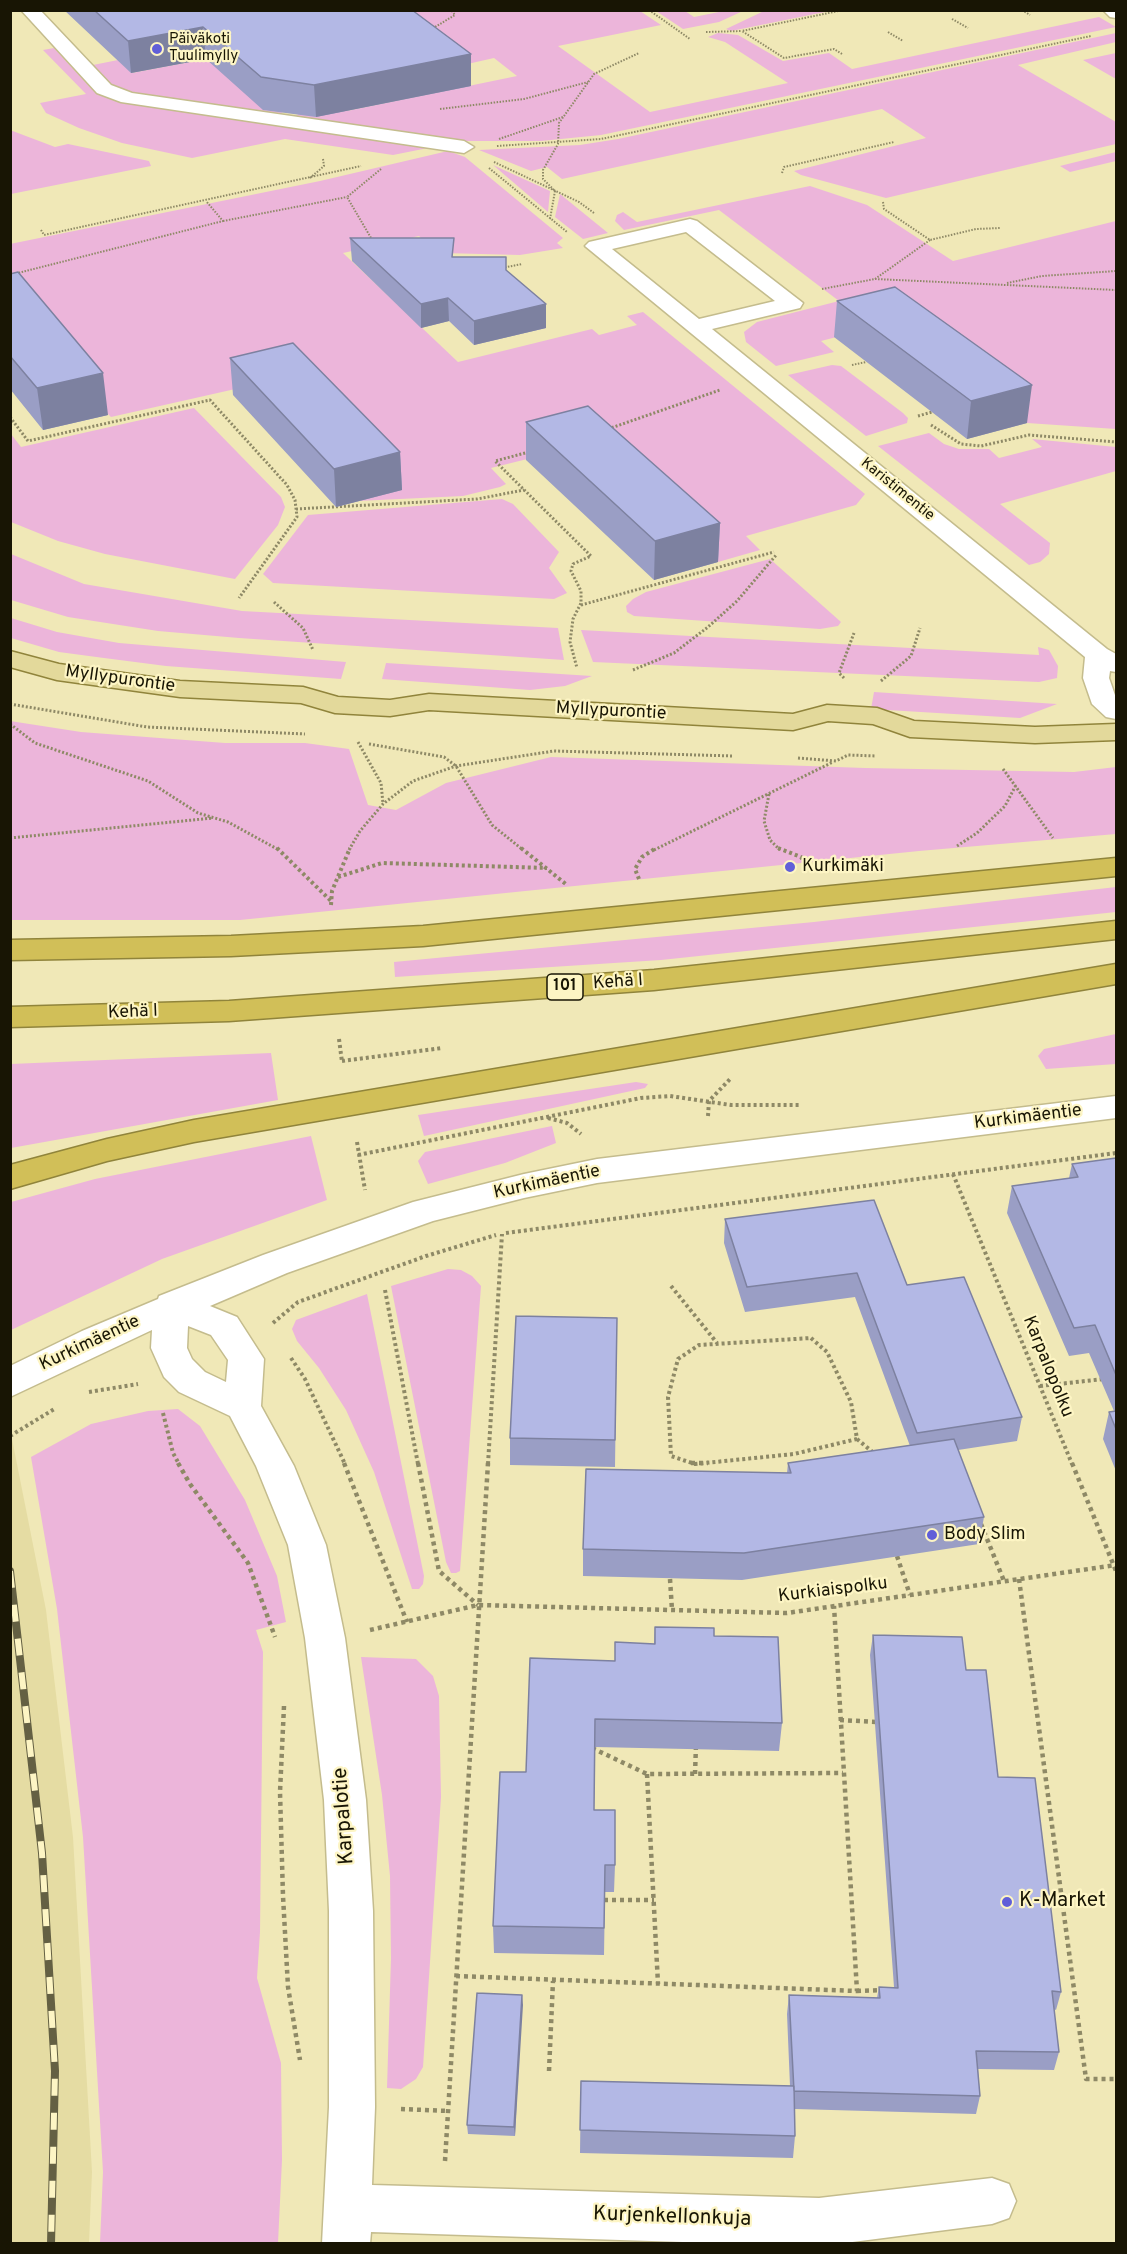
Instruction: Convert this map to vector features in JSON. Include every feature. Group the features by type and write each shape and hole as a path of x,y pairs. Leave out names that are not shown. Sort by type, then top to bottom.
{"highway":[{"path":"10,950 231,946 423,936 804,900 1116,867"},
{"name":"Kehä I","path":"10,1017 229,1011 575,987 1116,930"},
{"path":"18,1175 194,1131 1116,974"}],"main road":[{"name":"Myllypurontie","path":"10,659 57,672 180,689 303,695 335,705 362,707 390,708 429,702 793,722 825,736 875,739 910,729 1035,735 1116,732"}],"street":[{"path":"30,10 104,89 128,98 464,147"},
{"path":"1112,10 1116,13"},
{"path":"596,246 690,225 792,303 695,327"},
{"name":"Karistimentie","path":"596,246 1107,659 1096,678 1106,704 1116,711"},
{"name":"Kurkimäentie","path":"10,1383 44,1364 172,1305 275,1264 425,1211 586,1173 1116,1107"},
{"path":"172,1305 224,1326 236,1342 246,1359 243,1406 192,1382 177,1367 170,1348 172,1305"},
{"name":"Karpalotie","path":"243,1406 275,1466 307,1545 326,1638 336,1710 345,1800 351,1911 352,2107 347,2226"},
{"name":"Kurjenkellonkuja","path":"347,2226 819,2222 992,2200"}],"path":[{"path":"425,33 455,15 451,10"},
{"path":"649,10 690,39"},
{"path":"706,32 742,32 843,10"},
{"path":"1022,10 1030,15"},
{"path":"952,19 968,28"},
{"path":"742,32 784,58 830,49"},
{"path":"888,32 903,41"},
{"path":"464,147 558,144 621,135 1093,35"},
{"path":"824,46 842,54"},
{"path":"555,191 543,179 543,170 558,144 559,123 594,74 639,53"},
{"path":"436,109 524,99 588,82"},
{"path":"464,147 510,136 564,117"},
{"path":"782,173 784,167 894,142"},
{"path":"464,147 579,202 594,213"},
{"path":"464,147 578,241 596,246"},
{"path":"41,230 44,235 368,165"},
{"path":"10,275 223,221 347,197 385,166"},
{"path":"550,219 555,191"},
{"path":"347,197 376,246"},
{"path":"206,201 223,221"},
{"path":"883,202 884,209 930,240"},
{"path":"875,279 930,240 976,229 1000,228"},
{"path":"501,268 522,264"},
{"path":"1000,285 1042,276 1116,271"},
{"path":"784,297 875,279 1116,290"},
{"path":"852,365 866,362"},
{"path":"604,431 727,388"},
{"path":"10,417 28,441 210,400 287,484 295,500 297,517 238,598"},
{"path":"918,416 932,412"},
{"path":"931,425 961,444 981,446 1029,435 1055,435 1116,442"},
{"path":"536,450 495,461 591,556 573,564 571,571 581,591 580,605 573,619 570,642 577,668"},
{"path":"296,509 467,499 524,490"},
{"path":"580,605 775,553 737,601 708,627 674,653 633,670"},
{"path":"274,602 303,628 314,650"},
{"path":"878,683 911,656 920,628"},
{"path":"849,682 839,673 854,633"},
{"path":"10,724 35,743 148,781 198,813 215,818 276,847 331,902"},
{"path":"383,804 381,783 358,741 444,757 456,766 492,825 548,868 572,890"},
{"path":"331,910 337,878 344,858 360,831 383,804 412,781 456,766 554,751 739,756"},
{"path":"640,883 635,869 642,857 660,845 848,755"},
{"path":"796,758 836,760"},
{"path":"996,760 1054,841"},
{"path":"948,851 977,833 1005,806 1016,785"},
{"path":"769,794 764,821 770,840 781,851 801,857 806,866"},
{"path":"10,838 215,818"},
{"path":"337,878 382,863 548,868"},
{"path":"338,1032 344,1072"},
{"path":"708,1116 709,1101 732,1078"},
{"path":"358,1155 641,1098 670,1096 731,1105 807,1105"},
{"path":"547,1118 567,1123 580,1134 588,1133"},
{"path":"356,1138 367,1200"},
{"path":"275,1334 269,1326 298,1302 426,1256 502,1233 1116,1153"},
{"name":"Karpalopolku","path":"953,1174 1116,1571"},
{"path":"445,2162 502,1233"},
{"path":"671,1287 718,1344"},
{"path":"386,1290 439,1571 478,1605"},
{"path":"857,1439 794,1455 694,1464 671,1456 669,1397 678,1359 699,1345 811,1338 827,1352 851,1402 857,1439 885,1462"},
{"path":"287,1352 305,1379 329,1426 406,1622"},
{"path":"1040,1386 1106,1379"},
{"path":"81,1394 100,1389 135,1385 143,1389"},
{"path":"10,1436 63,1403"},
{"path":"161,1407 173,1453 190,1484 248,1563 279,1647"},
{"path":"978,1514 1004,1581"},
{"path":"897,1556 910,1595"},
{"name":"Kurkiaispolku","path":"362,1631 478,1605 787,1613 1115,1565"},
{"path":"670,1579 672,1610"},
{"path":"1020,1579 1086,2079 1116,2079"},
{"path":"834,1606 857,1991"},
{"path":"284,1698 280,1792 283,1896 288,1987 301,2066"},
{"path":"840,1720 884,1722"},
{"path":"695,1774 696,1741"},
{"path":"583,1744 647,1774 843,1773"},
{"path":"647,1774 658,1984"},
{"path":"604,1900 654,1900"},
{"path":"456,1976 857,1991 885,1990 886,1998"},
{"path":"549,2071 553,1981"},
{"path":"392,2109 448,2110"}],"shaded area":[{"path":"373,11 640,11 661,25 558,46 650,112 788,83 725,42 708,37 718,33 738,35 783,61 829,53 852,69 1099,17 1116,27 601,135 541,141 461,141 292,119 301,112 347,111 517,76 494,58 463,65"},
{"path":"656,11 685,11 694,17 724,11 743,11 719,22 683,29"},
{"path":"764,11 830,11 731,31 726,29"},
{"path":"1116,33 1116,42 1018,65 1116,122 1116,144 886,198 801,175 794,171 926,138 882,109 562,179 547,167 531,171 479,150 580,145 618,139"},
{"path":"54,48 89,86 102,95 433,147 393,155 285,139 192,158 122,143 79,128 46,113 40,103 86,94 43,50"},
{"path":"1116,53 1116,79 1083,60"},
{"path":"206,59 284,110 278,117 132,95 108,84 88,66 118,60 132,73"},
{"path":"10,130 55,147 68,144 149,161 151,166 11,194"},
{"path":"448,151 465,157 563,238 557,243 563,248 520,255 442,253 432,249 419,236 343,253 458,362 592,329 599,335 637,325 627,316 643,312 865,494 856,505 746,536 760,550 718,562 588,444 491,468 506,484 500,487 463,496 358,501 293,376 111,417 11,316 10,244 320,181"},
{"path":"1116,152 1116,161 1070,172 1060,166"},
{"path":"493,165 550,191 548,212"},
{"path":"810,186 867,205 953,261 1116,221 1116,429 1027,423 891,323 821,341 834,352 776,366 746,342 744,332 757,322 839,301 719,210 624,230 615,221 617,215 623,212 637,222"},
{"path":"560,194 608,233 583,239 555,217"},
{"path":"832,365 841,366 903,413 908,418 907,423 866,436 788,375"},
{"path":"194,408 281,497 285,507 278,525 235,579 105,554 58,541 11,522 11,434 21,447"},
{"path":"929,433 944,444 959,449 989,449 999,458 1042,447 1032,439 1116,447 1116,471 1000,504 1050,543 1049,554 1040,562 1029,565 878,446"},
{"path":"502,499 513,504 559,552 549,568 567,593 554,599 273,583 263,574 308,515"},
{"path":"11,554 84,584 242,611 558,628 564,660 158,631 68,617 11,600"},
{"path":"770,559 841,622 838,626 820,629 634,616 627,612 626,606 646,592"},
{"path":"11,618 57,632 119,643 346,662 341,679 166,666 104,658 59,652 11,638"},
{"path":"581,630 1039,655 1038,647 1049,650 1058,666 1057,678 1039,682 593,662"},
{"path":"386,663 592,676 565,686 530,690 382,679"},
{"path":"874,692 1057,704 1020,718 871,709"},
{"path":"10,721 81,732 225,743 305,743 349,749 368,805 396,810 446,783 551,757 865,768 1074,772 1116,767 1116,834 919,851 240,920 11,920"},
{"path":"1116,887 1116,912 661,960 395,977 394,962 814,922"},
{"path":"1116,1034 1116,1064 1046,1069 1038,1056 1044,1049"},
{"path":"271,1053 278,1100 11,1148 11,1064"},
{"path":"636,1082 648,1084 645,1088 424,1136 418,1115"},
{"path":"552,1126 556,1143 505,1163 428,1184 418,1161 425,1152"},
{"path":"311,1136 327,1200 162,1259 11,1330 11,1202 95,1179"},
{"path":"448,1269 461,1270 472,1276 481,1286 460,1571 456,1573 451,1573 446,1562 391,1286"},
{"path":"367,1294 424,1576 423,1584 419,1589 412,1589 374,1472 346,1410 319,1368 297,1341 292,1329 296,1320"},
{"path":"178,1409 200,1426 245,1500 277,1576 286,1622 256,1630 263,1652 260,1932 257,1978 281,2063 282,2160 278,2243 100,2243 103,2172 83,1837 57,1609 31,1457 91,1424 148,1411"},
{"path":"10,1429 46,1610 73,1837 92,2172 89,2243 11,2243"},
{"path":"361,1657 416,1659 433,1676 439,1696 441,1797 423,2067 416,2079 401,2089 387,2088 391,1958 390,1876 382,1795"}],"building":[{"path":"94,10 412,10 471,54 314,85 261,77 203,27 128,41"},
{"path":"350,238 454,238 452,257 506,257 506,270 546,304 474,321 448,298 421,304"},
{"path":"18,272 103,373 37,388 10,356 10,274"},
{"path":"895,287 1032,385 971,401 837,301"},
{"path":"293,343 400,452 334,469 230,358"},
{"path":"588,406 720,523 655,541 526,422"},
{"path":"1116,1158 1116,1375 1095,1325 1074,1328 1012,1186 1078,1177 1072,1164"},
{"path":"874,1200 907,1285 964,1277 1022,1417 917,1433 857,1273 747,1287 725,1219"},
{"path":"516,1316 617,1318 615,1440 510,1438"},
{"path":"1116,1411 1116,1429 1109,1412"},
{"path":"954,1439 984,1517 744,1553 583,1549 586,1469 791,1473 788,1463"},
{"path":"655,1627 714,1628 714,1636 778,1637 782,1723 595,1719 594,1810 615,1810 615,1865 605,1865 604,1928 493,1926 500,1772 526,1772 530,1658 615,1661 615,1642 655,1644"},
{"path":"873,1635 962,1637 966,1670 986,1670 998,1777 1035,1778 1061,1992 1052,1991 1059,2052 976,2051 980,2096 794,2091 789,1995 880,1998 879,1987 898,1988"},
{"path":"477,1993 522,1995 514,2127 467,2125"},
{"path":"581,2081 794,2086 795,2136 580,2130"}],"railway":[{"path":"10,1571 42,1853 55,2071 51,2244"}],"place":[{"name":"Päiväkoti Tuulimylly","path":"157,49"},
{"name":"Kurkimäki","path":"790,867"},
{"name":"Body Slim","path":"932,1535"},
{"name":"K-Market","path":"1007,1902"}]}
